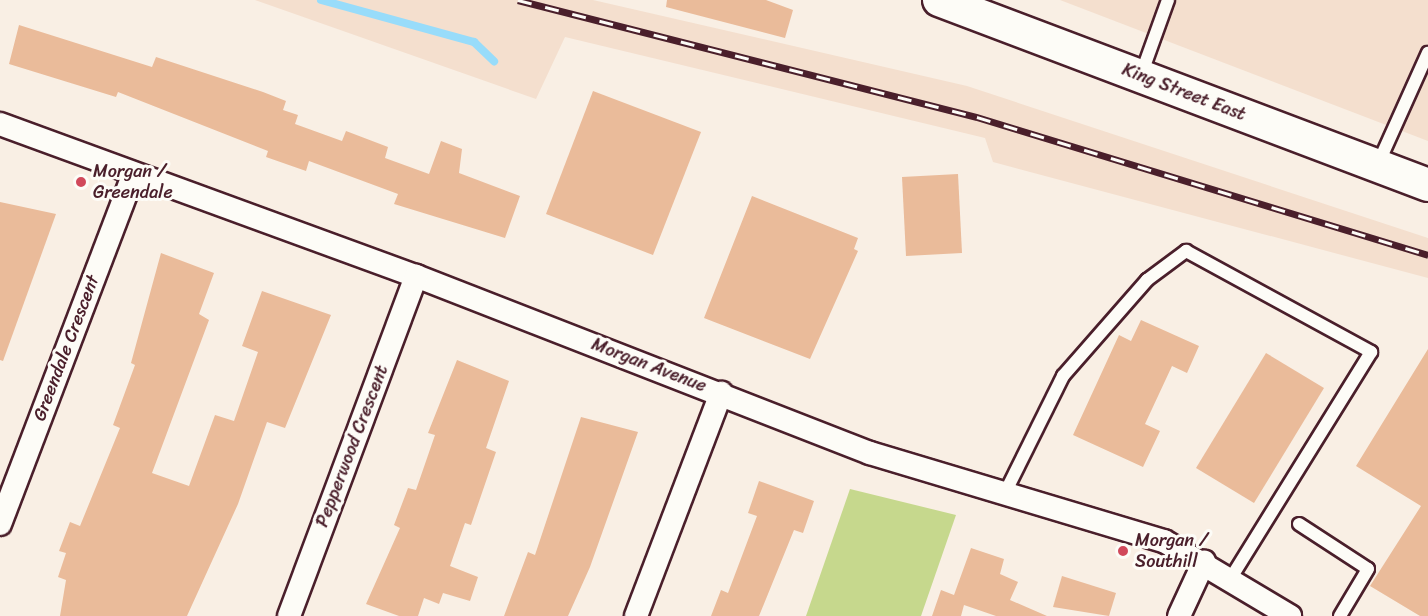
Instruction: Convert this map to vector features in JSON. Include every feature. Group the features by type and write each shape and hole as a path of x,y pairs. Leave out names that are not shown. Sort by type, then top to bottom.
{"main road":[{"name":"King Street East","path":"939,0 1428,185"}],"street":[{"name":"Morgan Avenue","path":"0,124 416,276 870,453 1164,541 1231,578 1290,616"},
{"name":"Greendale Crescent","path":"0,524 134,174"},
{"name":"Pepperwood Crescent","path":"289,616 416,276"},
{"path":"636,616 721,393"},
{"path":"1179,616 1204,562"}],"lane":[{"path":"1140,76 1168,0"},
{"path":"1377,166 1428,53"},
{"path":"1005,493 1063,376 1147,280 1186,251 1371,352 1231,578"},
{"path":"1299,524 1368,569 1340,616"}],"shaded area":[{"path":"255,0 593,0 967,86 1428,238 1428,278 993,162 985,138 565,37 536,99"},
{"path":"1060,0 1428,0 1428,141"}],"green space":[{"path":"850,489 956,515 921,616 806,616"}],"building":[{"path":"667,0 766,0 793,10 785,38 666,7"},
{"path":"19,25 152,67 156,57 263,92 286,101 283,110 298,115 295,124 342,141 346,131 388,147 385,158 429,174 441,141 462,149 459,173 520,196 505,238 394,204 398,194 309,161 306,171 266,157 268,151 118,92 116,97 9,64"},
{"path":"593,91 701,132 653,255 546,214"},
{"path":"958,174 962,253 906,256 902,177"},
{"path":"752,196 858,238 854,249 858,251 810,359 704,318"},
{"path":"0,202 56,214 3,361 0,360"},
{"path":"161,253 214,273 199,314 209,320 152,473 189,486 215,415 234,421 258,352 242,346 262,291 331,315 285,428 267,422 238,504 187,616 60,616 66,580 58,577 66,553 59,551 70,522 80,526 120,428 113,425 135,365 131,363"},
{"path":"1141,320 1199,346 1187,373 1172,366 1145,424 1160,431 1143,467 1073,435 1119,335 1131,341"},
{"path":"1428,349 1428,616 1420,616 1370,586 1421,506 1356,466"},
{"path":"1266,353 1324,388 1254,503 1196,468"},
{"path":"457,360 509,381 486,448 496,452 471,525 465,523 450,566 478,577 470,601 443,593 439,604 424,598 418,616 399,616 366,604 400,528 394,525 408,488 416,490 435,435 428,433"},
{"path":"581,417 638,432 590,567 568,616 504,616 528,552 535,555"},
{"path":"759,481 814,501 803,533 794,530 759,616 711,616 721,590 728,593 757,516 748,513"},
{"path":"971,548 1004,559 1000,574 1018,582 1010,600 1047,616 996,616 964,605 961,616 932,616 941,590 954,595"},
{"path":"1062,576 1116,593 1109,616 1053,607"}],"waterway":[{"path":"321,0 474,42 494,61"}],"railway":[{"path":"518,0 977,117 1428,255"}],"place":[{"name":"Morgan / Greendale","path":"81,182"},
{"name":"Morgan / Southill","path":"1123,551"}]}
